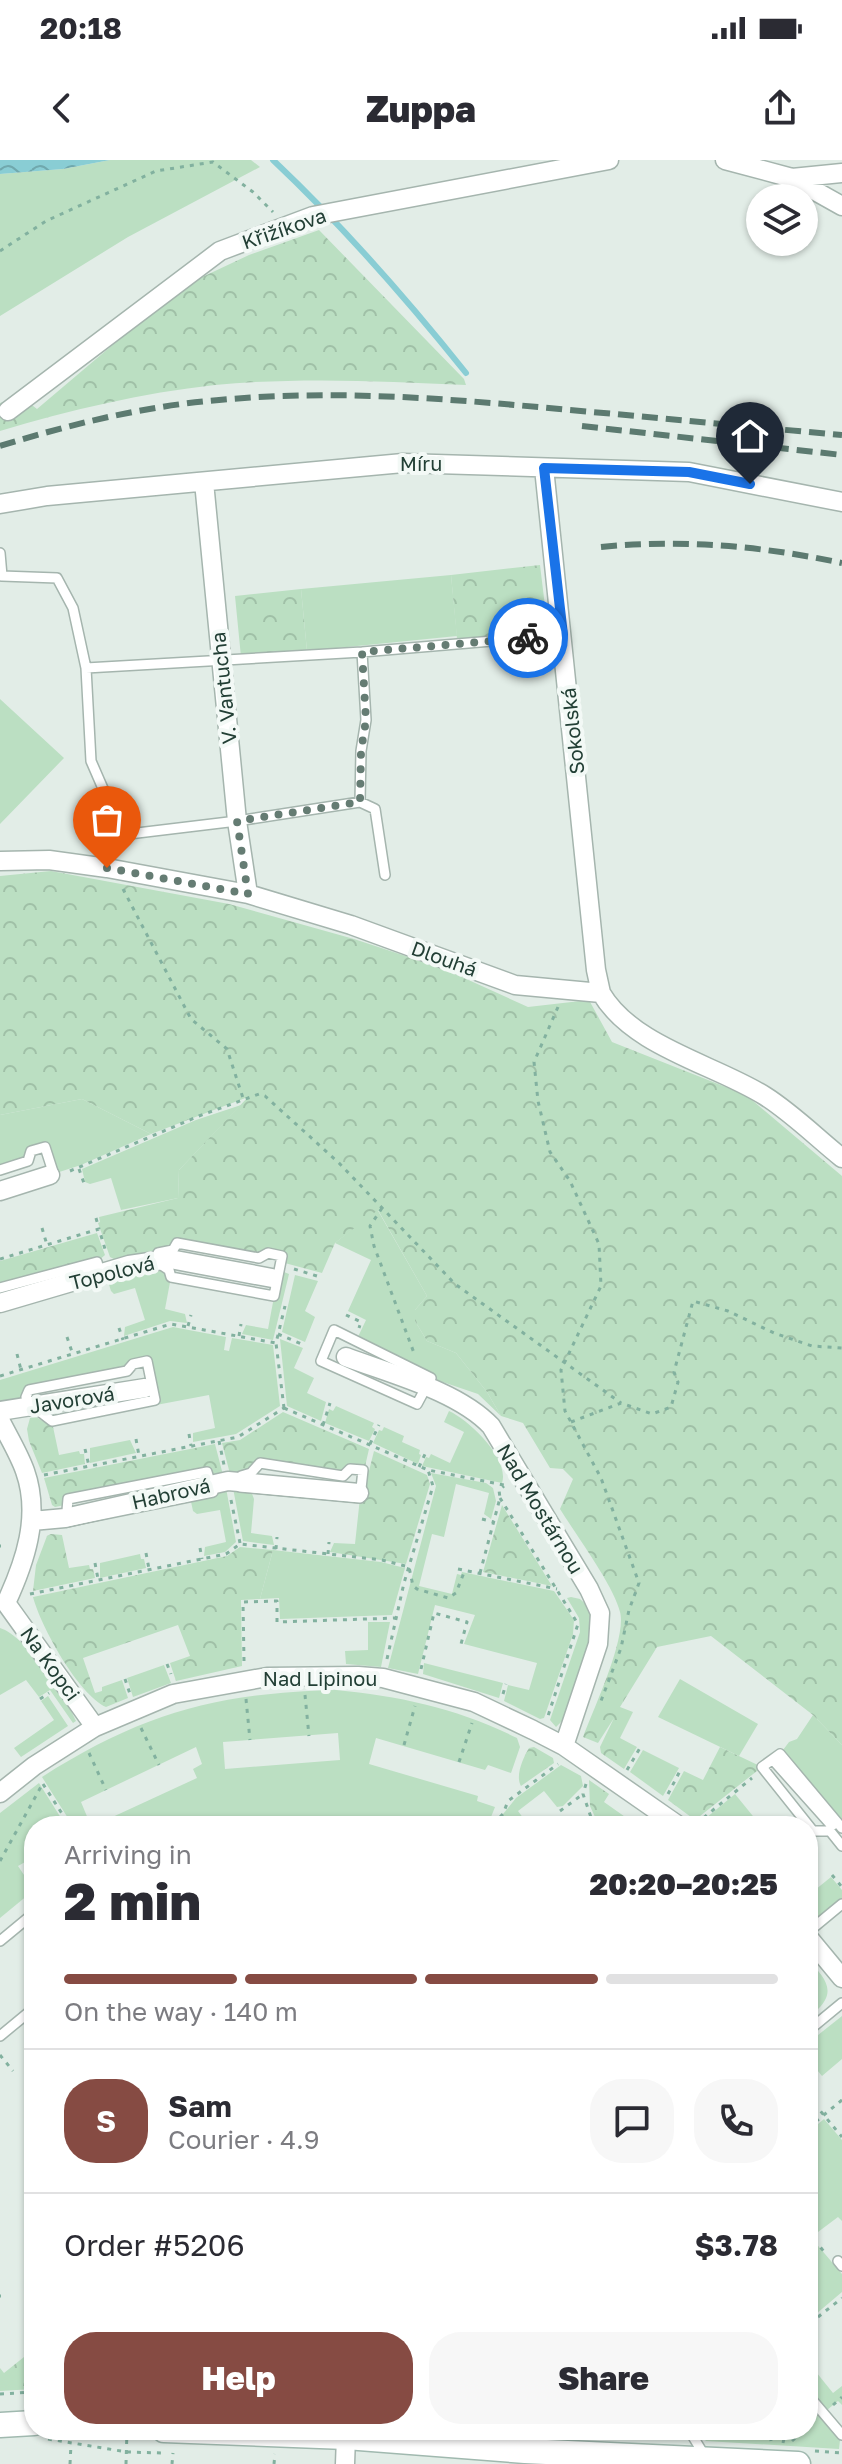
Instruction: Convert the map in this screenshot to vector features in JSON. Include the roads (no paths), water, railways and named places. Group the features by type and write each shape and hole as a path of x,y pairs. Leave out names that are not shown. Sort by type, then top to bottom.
{"main road":[{"path":"0,2425 24,2424"},
{"path":"168,2442 207,2440"},
{"path":"414,2440 525,2451 798,2464"}],"street":[{"name":"Křižíkova","path":"8,411 220,251 313,216 609,160"},
{"path":"725,160 792,178 842,206"},
{"path":"792,178 842,173"},
{"name":"Míru","path":"0,504 47,496 403,463 689,472 842,502"},
{"name":"Sokolská","path":"544,468 596,970 601,993"},
{"name":"V. Vantucha","path":"204,482 237,821 248,894"},
{"name":"Dlouhá","path":"0,861 49,860 248,894 351,925 515,985 601,993"},
{"path":"601,993 611,1009 635,1030 766,1097 842,1158"},
{"path":"0,1193 52,1175"},
{"name":"Topolová","path":"0,1303 107,1272 170,1259 276,1272"},
{"name":"Nad Mostárnou","path":"346,1357 424,1381 480,1414 491,1426 589,1589 600,1613 598,1644 563,1753"},
{"name":"Javorová","path":"0,1411 145,1388"},
{"name":"Na Kopci","path":"0,1420 25,1469 32,1497 32,1521 22,1568 3,1605 95,1727"},
{"name":"Habrová","path":"32,1521 65,1518 228,1481 359,1493"},
{"name":"Nad Lipinou","path":"0,1793 38,1775 95,1727 173,1694 267,1677 383,1678 474,1702 663,1816"},
{"path":"818,1948 842,1978"},
{"path":"344,2440 345,2464"},
{"path":"516,2440 525,2451"}],"lane":[{"path":"0,553 2,576 57,578 73,608 86,668 91,761 111,807 129,834 360,802 375,809 385,875"},
{"path":"86,668 222,662 563,635"},
{"path":"360,802 361,751 366,720 362,652"},
{"path":"0,1170 28,1161 31,1151 45,1147 52,1175"},
{"path":"0,1288 97,1262 107,1272 102,1278 0,1309"},
{"path":"334,1330 424,1381 417,1404 321,1361 334,1330"},
{"path":"147,1361 155,1400 52,1421 39,1411 30,1411 29,1406 26,1397 29,1390 127,1371 133,1364 147,1361"},
{"path":"801,1816 763,1769 780,1754 842,1828"},
{"path":"773,1760 842,1836"},
{"path":"818,1831 830,1831 842,1846"},
{"path":"818,1926 842,1904"},
{"path":"0,1941 24,1921"},
{"path":"818,2023 842,2003"},
{"path":"0,2036 24,2016"},
{"path":"818,2407 842,2435"},
{"path":"695,2440 706,2459"}],"water":[{"path":"0,160 110,160 63,169 0,174"}],"waterway":[{"path":"273,160 373,263 466,373"}],"railway":[{"path":"0,446 136,411 219,400 307,395 482,402 842,435"},
{"path":"582,426 842,455"},
{"path":"601,547 692,544 782,552 842,563"}]}
